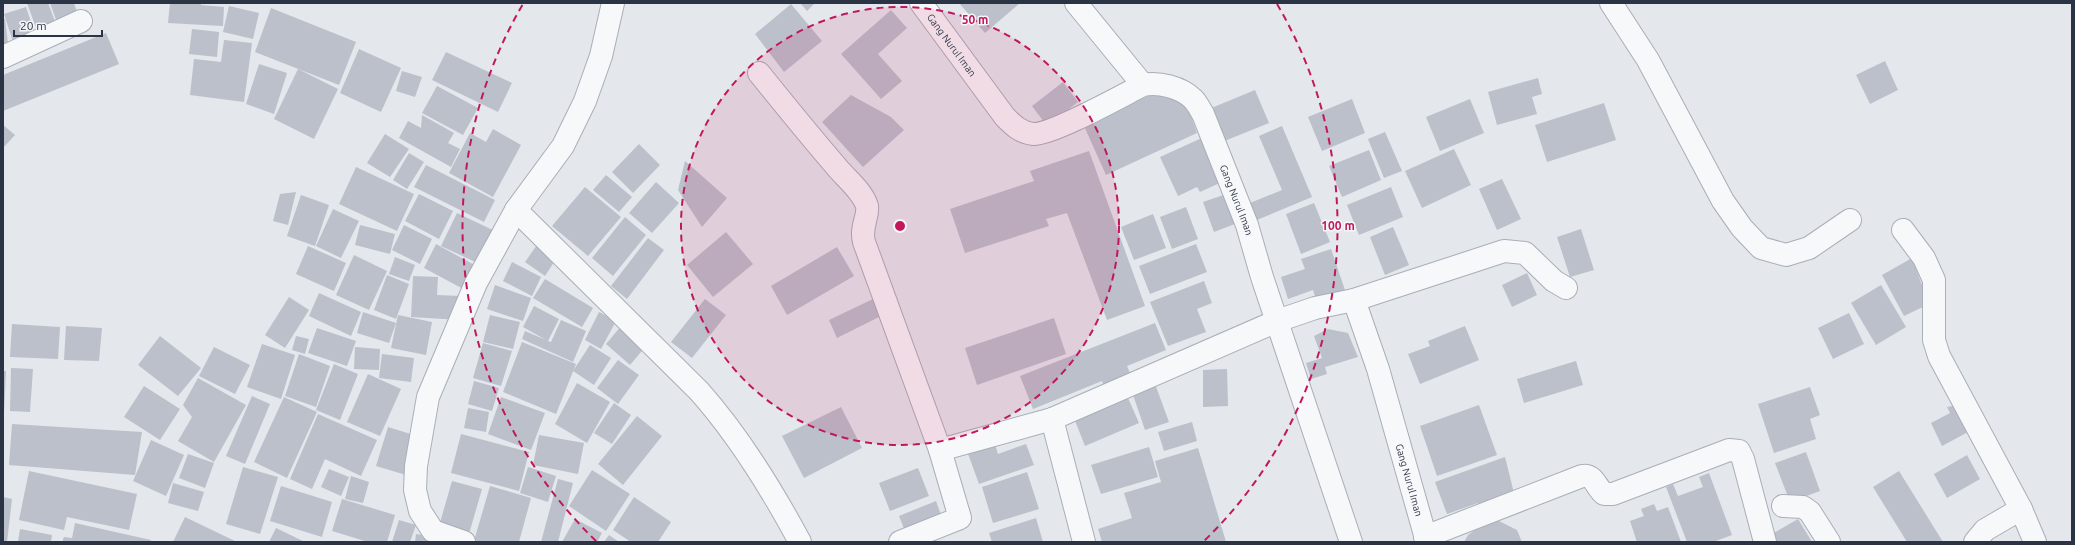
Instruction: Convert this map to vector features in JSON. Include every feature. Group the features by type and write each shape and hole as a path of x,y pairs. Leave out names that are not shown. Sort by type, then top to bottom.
{"street":[{"path":"464,542 433,530 420,511 415,490 416,466 428,397 476,283 516,210 563,146 585,101 601,56 613,3"},
{"name":"Gang Nurul Iman","path":"921,3 1004,117 1017,128 1026,132 1035,134 1071,122 1143,85 1151,83 1181,90 1193,99 1203,114 1247,225 1277,321 1352,542"},
{"path":"1076,3 1143,85"},
{"path":"1611,3 1648,60 1723,201 1742,228 1761,248 1786,255 1808,248 1850,220"},
{"path":"3,57 81,21"},
{"path":"759,73 864,200 867,208 862,229 864,242 940,450 960,518 900,542"},
{"path":"516,210 698,391 723,418 775,494 800,542"},
{"path":"1903,230 1924,258 1934,280 1934,340 1939,356 2021,509 2035,542"},
{"path":"940,450 1052,419 1277,321 1316,308 1354,300 1504,251 1525,253 1554,281 1566,288"},
{"name":"Gang Nurul Iman","path":"1354,300 1378,369 1426,540"},
{"path":"1052,419 1084,542"},
{"path":"1426,540 1582,476 1588,475 1592,478 1604,494 1613,494 1729,450 1739,451 1743,459 1765,542"},
{"path":"1783,506 1803,506 1810,512 1829,542"},
{"path":"1975,542 1985,530 2021,509"}],"building":[{"path":"27,3 48,3 58,29 39,36"},
{"path":"50,3 74,3 80,21 59,28"},
{"path":"170,3 201,3 201,5 224,7 223,26 168,23"},
{"path":"800,3 815,3 807,11"},
{"path":"959,3 1020,3 985,33"},
{"path":"791,4 822,41 784,72 755,34"},
{"path":"229,6 259,13 253,39 223,32"},
{"path":"26,7 37,40 15,48 4,14"},
{"path":"271,8 356,42 339,85 255,52"},
{"path":"891,10 907,28 878,54 902,81 881,99 841,54"},
{"path":"3,19 5,19 9,52 3,53"},
{"path":"192,29 219,32 217,57 189,54"},
{"path":"106,33 119,64 3,111 3,75"},
{"path":"224,40 252,43 244,102 190,95 194,59 221,62"},
{"path":"359,49 401,68 381,112 340,93"},
{"path":"446,52 512,83 498,112 432,80"},
{"path":"1885,61 1898,90 1870,104 1856,75"},
{"path":"259,64 287,73 274,114 246,104"},
{"path":"298,69 338,89 314,139 274,119"},
{"path":"402,71 422,77 415,97 396,91"},
{"path":"1538,78 1542,94 1532,97 1537,114 1497,125 1488,92"},
{"path":"1063,82 1078,102 1047,126 1032,106"},
{"path":"437,86 478,108 463,135 422,113"},
{"path":"1255,90 1269,123 1222,142 1209,109"},
{"path":"1159,91 1185,100 1197,133 1106,175 1084,126"},
{"path":"851,95 891,117 904,130 863,167 822,122"},
{"path":"1352,99 1365,133 1322,151 1308,117"},
{"path":"1470,99 1484,133 1440,151 1426,117"},
{"path":"1604,103 1616,140 1547,162 1535,125"},
{"path":"422,115 454,133 448,143 460,149 451,167 399,138 408,121 421,128"},
{"path":"3,125 15,135 3,148"},
{"path":"1282,126 1312,197 1257,220 1250,203 1282,190 1259,136"},
{"path":"493,129 521,145 493,197 449,173 470,133 486,142"},
{"path":"1385,132 1402,171 1384,178 1368,139"},
{"path":"385,134 409,149 390,177 367,163"},
{"path":"1204,137 1224,181 1200,192 1197,187 1178,196 1160,157"},
{"path":"639,144 660,165 633,193 612,172"},
{"path":"1454,149 1471,185 1422,208 1405,171"},
{"path":"1369,150 1381,180 1342,197 1329,166"},
{"path":"1089,151 1145,306 1107,320 1067,213 1046,219 1049,226 965,253 950,209 1034,181 1030,171"},
{"path":"409,153 424,162 407,189 393,180"},
{"path":"685,161 727,198 702,227 678,190"},
{"path":"426,165 495,200 484,222 414,187"},
{"path":"356,167 414,194 397,231 339,204"},
{"path":"606,175 632,197 619,212 593,190"},
{"path":"1502,179 1521,219 1497,230 1479,189"},
{"path":"656,182 679,203 652,233 629,213"},
{"path":"585,187 621,217 588,256 552,226"},
{"path":"1391,187 1403,217 1359,235 1347,205"},
{"path":"296,192 288,225 273,221 280,194"},
{"path":"1229,193 1240,222 1214,232 1203,202"},
{"path":"419,194 453,211 439,239 405,221"},
{"path":"301,195 329,205 315,246 287,236"},
{"path":"1314,203 1330,242 1301,254 1286,214"},
{"path":"1186,207 1198,239 1172,249 1160,217"},
{"path":"333,209 359,221 341,258 316,246"},
{"path":"457,213 499,233 484,266 441,246"},
{"path":"1153,214 1166,248 1134,260 1121,227"},
{"path":"625,217 646,235 613,276 592,258"},
{"path":"360,225 395,234 390,254 355,245"},
{"path":"404,225 432,239 420,264 392,250"},
{"path":"1393,227 1409,265 1385,275 1370,237"},
{"path":"1581,229 1594,270 1570,277 1557,237"},
{"path":"726,232 753,264 713,297 687,265"},
{"path":"648,238 664,250 627,299 611,286"},
{"path":"539,242 558,256 545,276 525,262"},
{"path":"436,244 480,268 467,291 424,268"},
{"path":"1196,244 1207,272 1150,294 1139,266"},
{"path":"308,246 346,263 334,291 296,274"},
{"path":"837,247 854,276 787,315 771,286"},
{"path":"1331,249 1346,293 1317,303 1313,290 1288,299 1281,277 1305,269 1301,259"},
{"path":"354,255 387,271 369,310 336,295"},
{"path":"395,257 415,265 409,281 389,274"},
{"path":"1912,258 1929,304 1904,316 1882,275"},
{"path":"512,262 541,277 532,296 503,281"},
{"path":"1527,273 1537,295 1512,307 1502,285"},
{"path":"387,275 409,284 396,319 374,310"},
{"path":"413,276 438,277 437,295 461,296 460,320 411,317"},
{"path":"545,279 593,308 582,327 533,298"},
{"path":"1204,281 1212,303 1197,309 1206,332 1168,346 1150,302"},
{"path":"495,285 531,298 523,321 487,309"},
{"path":"1881,285 1906,327 1876,345 1851,303"},
{"path":"319,293 361,312 351,336 309,316"},
{"path":"289,297 309,310 285,348 265,335"},
{"path":"875,298 883,315 837,338 829,320"},
{"path":"705,299 726,315 692,358 671,342"},
{"path":"534,306 559,319 548,341 551,342 561,320 586,331 573,362 522,339 525,331 546,340 523,327"},
{"path":"363,312 396,323 389,343 357,333"},
{"path":"599,312 616,321 601,349 585,340"},
{"path":"1849,313 1864,344 1833,359 1818,328"},
{"path":"398,315 432,322 426,355 391,348"},
{"path":"490,315 520,322 513,349 483,342"},
{"path":"1054,318 1066,354 977,385 965,348"},
{"path":"1155,323 1166,350 1127,366 1132,378 1105,389 1102,381 1033,409 1020,376"},
{"path":"12,324 60,327 58,359 10,357"},
{"path":"622,325 646,346 630,365 606,344"},
{"path":"66,326 102,328 99,361 64,360"},
{"path":"1465,326 1479,360 1420,384 1408,354 1430,346 1428,341"},
{"path":"317,328 356,341 347,366 308,353"},
{"path":"1328,329 1348,333 1358,357 1325,367 1327,374 1311,379 1306,363 1322,358 1314,336"},
{"path":"160,336 201,368 178,396 138,365"},
{"path":"296,336 309,339 305,354 292,350"},
{"path":"522,342 576,364 556,414 503,392"},
{"path":"483,343 512,351 501,386 473,378"},
{"path":"262,344 295,355 281,399 247,387"},
{"path":"590,345 611,358 594,385 573,371"},
{"path":"214,347 250,365 235,394 199,376"},
{"path":"355,347 380,349 379,370 354,369"},
{"path":"299,354 330,366 316,407 285,396"},
{"path":"382,354 414,358 411,382 379,378"},
{"path":"618,360 639,375 618,404 597,388"},
{"path":"1576,361 1583,385 1524,403 1517,379"},
{"path":"334,364 358,374 340,420 316,410"},
{"path":"11,368 33,369 30,412 10,411"},
{"path":"1227,369 1228,406 1203,407 1203,370"},
{"path":"3,371 6,371 4,414 3,414"},
{"path":"368,374 401,389 380,436 347,422"},
{"path":"198,378 246,405 214,462 178,441 192,417 183,405"},
{"path":"474,381 499,388 492,411 468,404"},
{"path":"1154,381 1169,422 1145,430 1131,389"},
{"path":"577,383 610,402 587,443 555,424"},
{"path":"144,386 180,409 160,440 124,417"},
{"path":"1810,387 1820,415 1810,419 1816,439 1774,453 1758,404"},
{"path":"1125,391 1139,423 1085,446 1072,413"},
{"path":"252,396 270,404 245,464 226,456"},
{"path":"284,397 317,412 287,478 254,462"},
{"path":"501,397 545,413 531,450 488,434"},
{"path":"614,403 631,415 612,444 594,433"},
{"path":"1479,405 1497,455 1437,476 1420,426"},
{"path":"1958,405 1970,431 1942,446 1931,423 1950,413 1947,407"},
{"path":"841,407 862,448 804,478 782,436"},
{"path":"468,408 489,412 486,432 464,428"},
{"path":"318,414 377,440 361,476 325,459 312,489 290,479"},
{"path":"637,416 662,436 623,485 598,464"},
{"path":"1192,422 1197,441 1164,451 1158,432"},
{"path":"12,424 142,432 135,475 9,465"},
{"path":"388,427 417,436 406,475 376,466"},
{"path":"461,434 529,452 519,491 451,473"},
{"path":"539,435 584,443 578,474 533,465"},
{"path":"151,440 184,455 166,496 133,481"},
{"path":"994,441 998,454 1026,444 1034,465 979,484 967,451"},
{"path":"1149,447 1158,477 1101,494 1091,465"},
{"path":"1198,448 1226,542 1102,542 1098,529 1132,518 1124,493 1161,482 1155,461"},
{"path":"1806,452 1820,491 1790,502 1775,463"},
{"path":"188,454 214,463 205,488 179,478"},
{"path":"1967,455 1980,479 1947,498 1934,474"},
{"path":"1505,457 1516,501 1482,512 1478,503 1447,514 1435,482"},
{"path":"243,467 278,477 260,534 226,524"},
{"path":"528,467 556,476 548,502 520,493"},
{"path":"918,468 929,496 890,511 879,483"},
{"path":"329,469 349,477 341,496 321,487"},
{"path":"592,470 630,494 606,531 569,506"},
{"path":"29,471 137,494 129,530 67,517 64,530 19,520"},
{"path":"1899,471 1943,542 1907,542 1873,487"},
{"path":"1027,472 1039,509 993,523 982,487"},
{"path":"1709,473 1732,535 1713,542 1687,542 1666,487 1673,484 1678,496 1703,487 1699,477"},
{"path":"351,476 369,482 363,503 345,499"},
{"path":"558,479 573,483 558,542 541,542"},
{"path":"452,481 482,489 469,534 439,526"},
{"path":"173,483 204,492 198,511 168,503"},
{"path":"281,486 332,502 322,537 270,521"},
{"path":"490,486 531,498 519,542 474,541"},
{"path":"3,497 12,499 7,542 3,542"},
{"path":"634,497 671,522 658,542 631,542 613,530"},
{"path":"342,499 395,515 387,542 368,542 332,531"},
{"path":"936,501 941,515 905,531 899,516"},
{"path":"1654,504 1657,511 1668,507 1681,542 1637,542 1630,521 1644,516 1641,509"},
{"path":"185,517 237,542 173,542"},
{"path":"1036,518 1043,542 992,542 989,533"},
{"path":"575,519 602,533 597,542 562,542"},
{"path":"1798,519 1812,542 1777,542 1772,534"},
{"path":"399,520 416,525 410,542 392,542"},
{"path":"1499,521 1517,530 1522,542 1464,542 1468,535 1478,528"},
{"path":"75,523 151,540 150,542 62,542 64,537 72,538"},
{"path":"276,528 305,542 269,542"},
{"path":"20,529 52,535 51,542 18,542"},
{"path":"416,534 444,538 444,542 415,542"},
{"path":"609,535 619,542 604,542"}]}
